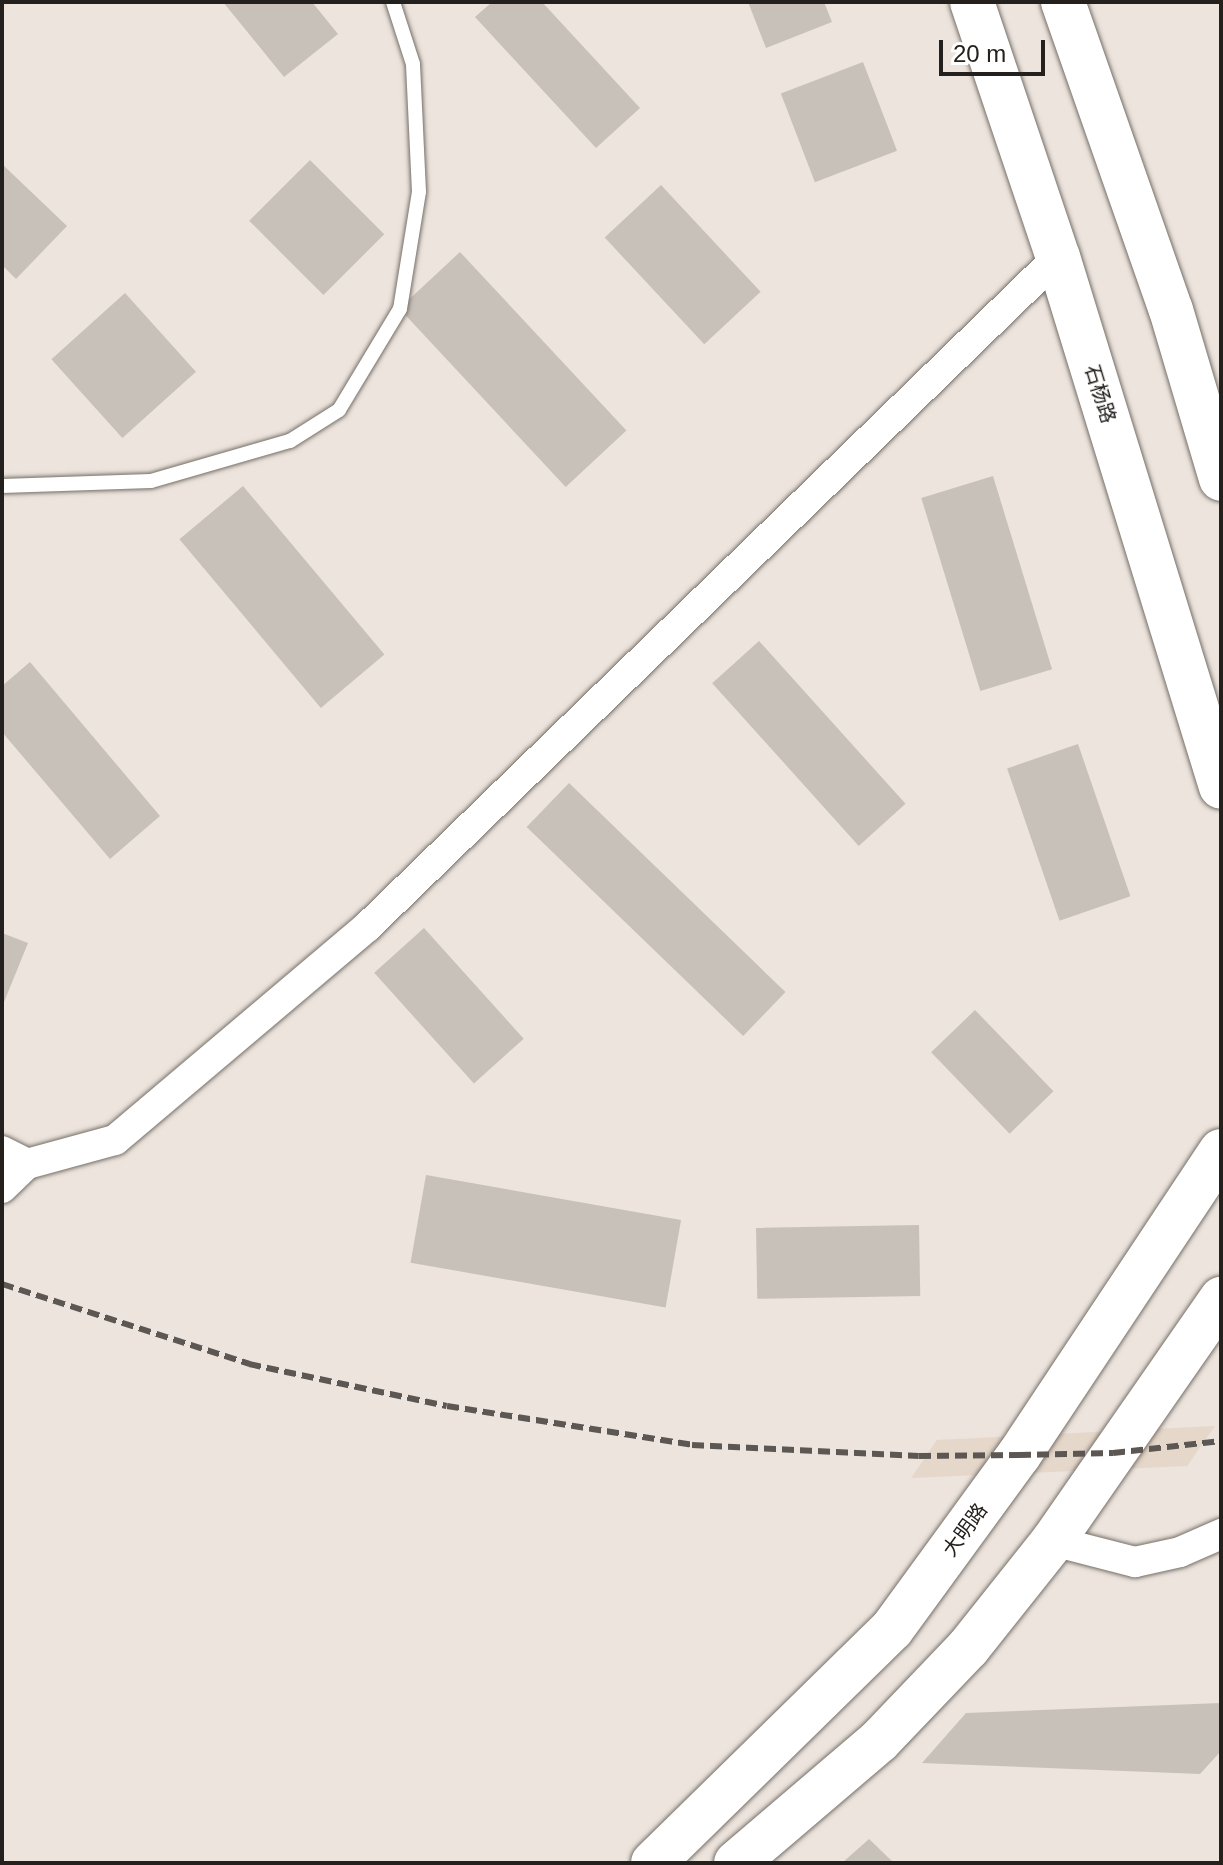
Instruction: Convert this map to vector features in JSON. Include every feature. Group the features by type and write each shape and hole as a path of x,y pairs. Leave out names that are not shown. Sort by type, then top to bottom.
{"main road":[{"name":"石杨路","path":"972,2 1058,257 1221,787"},
{"path":"1063,2 1171,310 1221,479"},
{"name":"大明路","path":"653,1863 892,1629 1019,1455 1221,1151"},
{"path":"736,1863 879,1741 968,1648 1053,1541 1221,1299"}],"street":[{"path":"2,1188 14,1158 115,1140 367,927 1058,257"},
{"path":"1053,1541 1135,1562 1180,1552 1221,1534"}],"lane":[{"path":"2,486 151,481 290,441 339,410 400,309 419,192 413,64 393,2"}],"shaded area":[{"path":"1215,1426 1187,1466 911,1478 937,1440"}],"building":[{"path":"223,2 312,2 338,34 284,77"},
{"path":"492,2 542,2 640,108 596,148 475,17"},
{"path":"748,2 824,2 832,22 766,48"},
{"path":"863,62 897,151 815,182 781,94"},
{"path":"310,160 384,234 323,295 249,221"},
{"path":"2,164 67,226 16,279 2,265"},
{"path":"661,185 761,292 704,344 605,238"},
{"path":"460,252 626,430 566,487 399,309"},
{"path":"125,293 196,372 122,438 51,359"},
{"path":"993,476 1052,669 980,691 921,498"},
{"path":"243,486 384,655 321,708 179,539"},
{"path":"759,641 906,804 859,846 712,683"},
{"path":"30,662 160,816 110,859 2,732 2,686"},
{"path":"1078,744 1130,896 1060,921 1007,768"},
{"path":"569,783 786,992 743,1036 527,827"},
{"path":"424,928 524,1039 474,1084 374,973"},
{"path":"2,933 28,943 2,1007"},
{"path":"975,1010 1053,1091 1010,1134 931,1052"},
{"path":"426,1175 681,1220 666,1308 411,1263"},
{"path":"919,1225 920,1296 757,1299 756,1228"},
{"path":"1221,1703 1221,1751 1200,1774 922,1763 966,1713"},
{"path":"869,1839 894,1863 842,1863"}],"railway":[{"path":"2,1284 249,1364 447,1406 692,1445 919,1456 1113,1453 1221,1441"}]}
